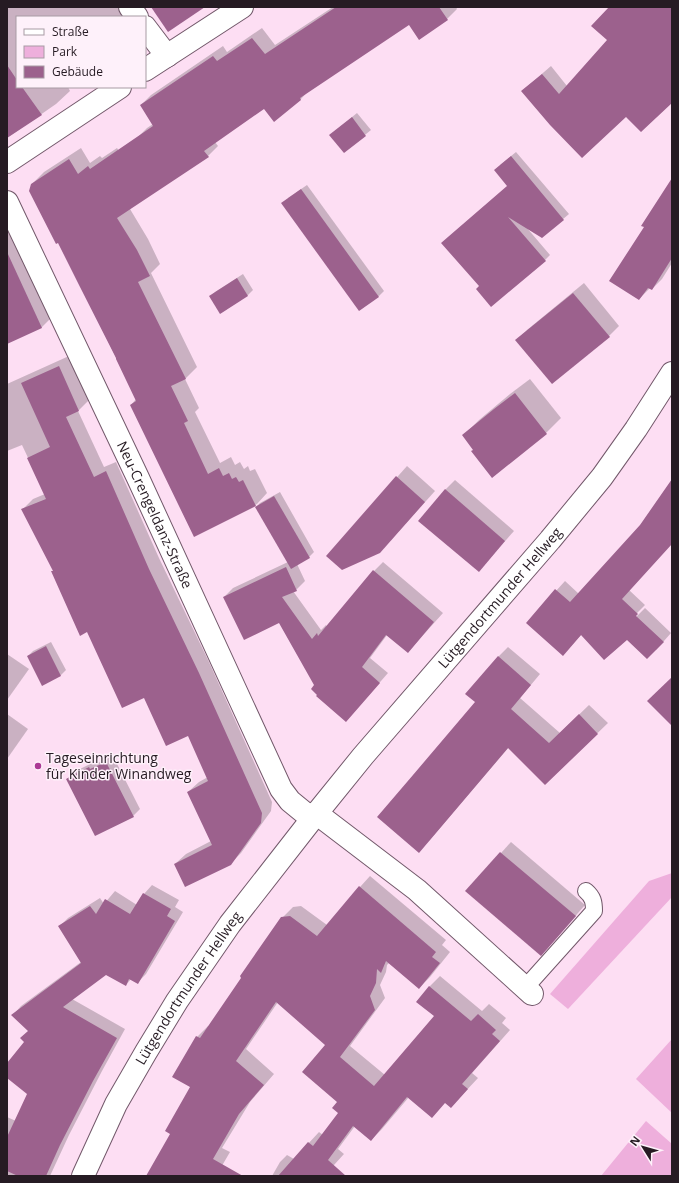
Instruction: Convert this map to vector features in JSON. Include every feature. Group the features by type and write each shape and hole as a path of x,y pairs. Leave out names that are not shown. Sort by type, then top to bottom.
{"street":[{"path":"130,7 136,16"},
{"path":"146,69 242,7"},
{"path":"146,28 167,56"},
{"path":"7,162 118,88"},
{"name":"Neu-Crengeldanz-Straße","path":"7,202 142,485 281,789 290,801 314,816"},
{"name":"Lütgendortmunder Hellweg","path":"83,1176 116,1104 146,1052 177,1001 230,924 363,756 545,546 602,477 672,374"},
{"path":"314,816 417,890 529,991"}],"lane":[{"path":"529,991 594,911 594,902 591,895 586,890"}],"green space":[{"path":"672,873 672,897 568,1009 550,994 649,881"},
{"path":"672,1039 672,1113 636,1079"},
{"path":"646,1121 672,1144 672,1176 601,1176"}],"building":[{"path":"151,7 205,7 168,32"},
{"path":"336,7 439,7 448,20 419,40 409,25 300,98 301,100 274,122 264,109 204,151 209,157 117,218 137,250 150,276 138,282 186,379 171,386 188,421 184,423 208,474 219,468 223,476 229,473 232,479 236,477 239,482 243,480 256,506 194,537 130,405 136,401 116,358 58,243 56,244 29,191 31,184 69,159 78,174 88,166 90,169 153,126 140,105 213,56 217,61 252,38 265,54"},
{"path":"609,7 672,7 672,103 641,132 626,117 582,158 550,125 521,91 542,74 559,94 607,40 591,26"},
{"path":"7,65 16,78 16,88 23,88 42,115 7,138"},
{"path":"352,117 366,136 344,153 329,135"},
{"path":"511,156 564,220 542,238 508,217 546,261 491,307 476,289 479,286 441,243 507,186 494,170"},
{"path":"672,178 672,258 652,290 648,288 639,300 609,281 644,227 641,226"},
{"path":"301,189 379,297 359,311 281,203"},
{"path":"7,252 42,328 7,344"},
{"path":"237,278 248,296 220,314 209,296"},
{"path":"573,293 610,337 552,384 515,340"},
{"path":"59,366 79,411 66,417 94,477 106,471 149,569 199,673 262,813 261,823 231,865 185,887 174,864 212,845 187,792 208,781 188,736 166,746 144,698 122,708 87,632 80,636 51,571 53,571 21,509 46,499 27,458 50,447 21,383"},
{"path":"515,393 547,434 492,478 471,451 473,450 462,435"},
{"path":"396,476 425,502 380,553 342,570 326,556"},
{"path":"672,479 672,544 622,599 638,614 636,616 664,642 647,659 627,640 604,660 581,635 563,656 526,623 555,589 570,602 640,525"},
{"path":"445,489 505,541 479,572 418,521"},
{"path":"274,496 310,558 291,569 255,507"},
{"path":"286,567 297,591 282,597 312,639 317,633 318,636 373,570 434,622 408,653 386,635 362,667 380,683 346,722 316,696 317,695 311,689 314,685 279,623 244,640 223,597"},
{"path":"46,646 61,676 42,686 27,656"},
{"path":"498,656 531,685 511,709 549,743 579,714 598,734 545,785 508,748 419,853 377,817 475,702 465,694"},
{"path":"672,677 672,726 647,701"},
{"path":"106,762 134,817 95,836 66,779 89,767 90,769"},
{"path":"500,852 576,916 541,956 465,891"},
{"path":"359,886 436,952 432,957 440,963 419,989 386,961 381,973 377,969 376,983 370,996 375,1010 340,1057 374,1086 434,1016 416,1002 429,986 471,1021 478,1014 496,1030 492,1034 500,1041 462,1084 468,1089 451,1108 445,1103 432,1118 407,1097 371,1141 353,1126 328,1160 346,1176 278,1176 308,1142 313,1146 338,1113 332,1108 337,1102 302,1072 325,1045 276,1002 236,1061 264,1085 239,1114 213,1159 243,1176 146,1176 170,1134 165,1131 190,1087 172,1077 196,1036 200,1038 241,978 240,976 281,917 290,916 317,936"},
{"path":"143,893 171,909 167,916 175,921 138,984 129,979 126,986 106,975 63,1007 117,1038 60,1145 46,1176 18,1176 7,1171 7,1137 27,1094 7,1078 7,1063 24,1042 20,1038 28,1031 11,1015 81,963 58,926 90,906 96,914 105,899 130,914"}],"place":[{"name":"Tageseinrichtung für Kinder Winandweg","path":"38,766"}]}
